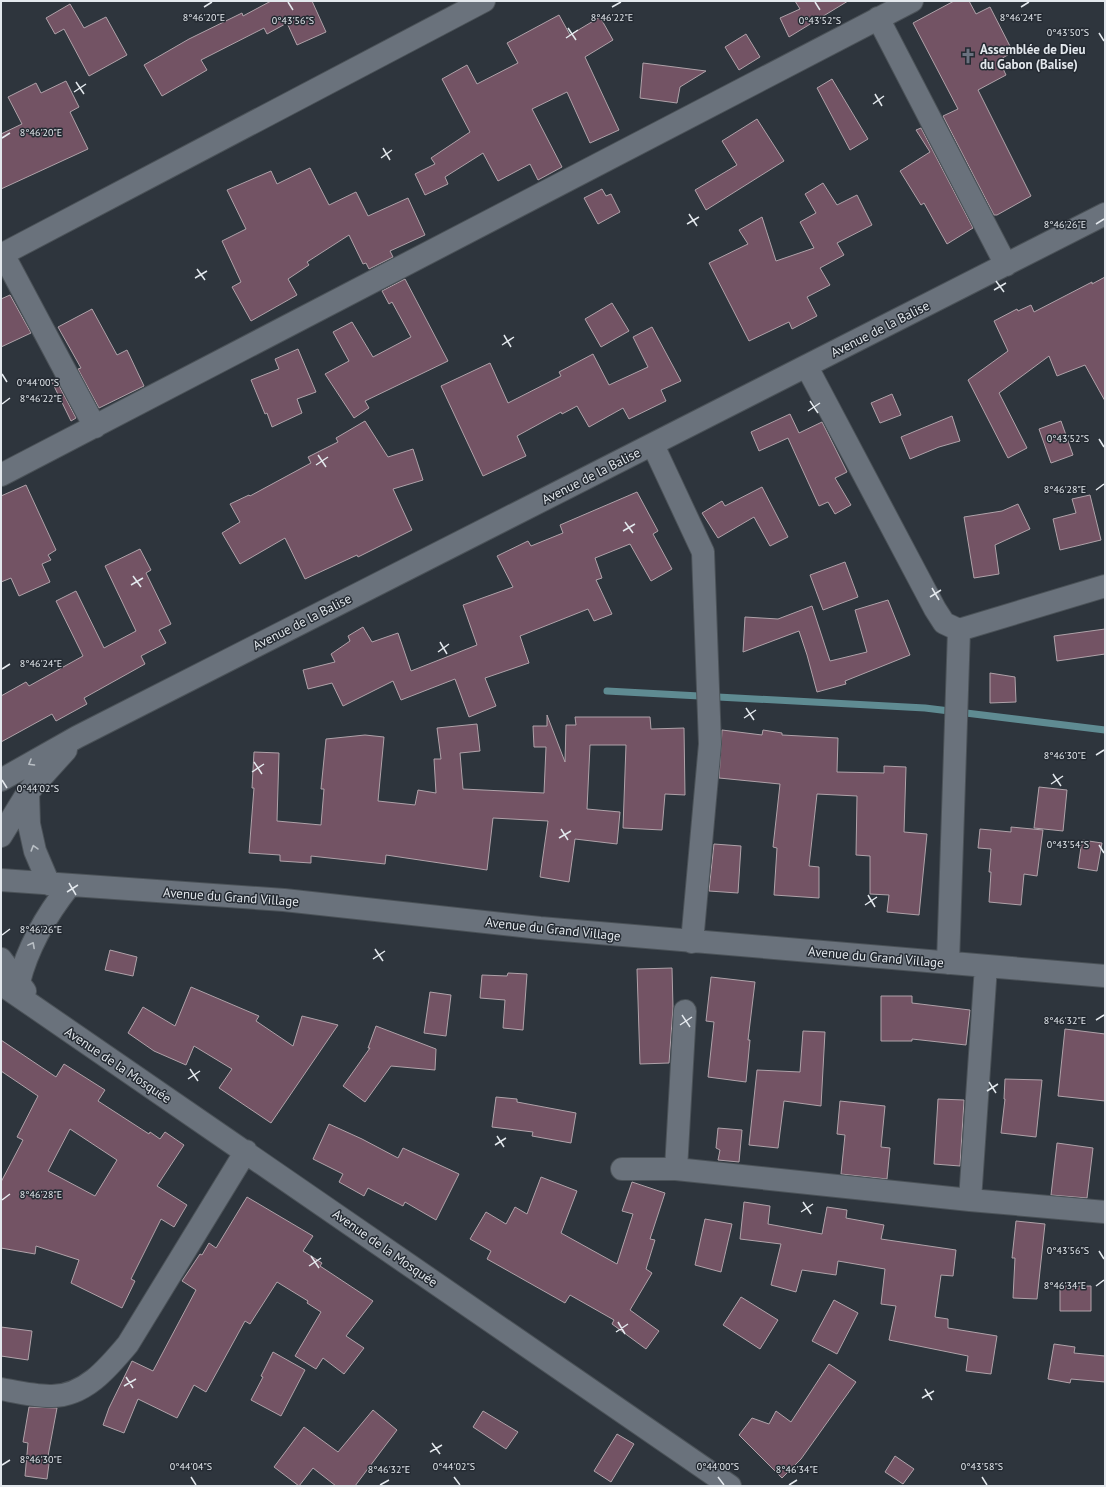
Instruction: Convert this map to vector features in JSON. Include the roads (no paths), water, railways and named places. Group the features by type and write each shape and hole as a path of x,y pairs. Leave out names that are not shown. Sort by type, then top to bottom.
{"street":[{"path":"95,426 2,255 484,1"},
{"path":"1,475 912,1"},
{"path":"878,18 1006,265"},
{"name":"Avenue de la Balise","path":"1,780 77,736 807,367 1105,214"},
{"path":"807,367 935,609 944,623 959,630 1105,586"},
{"path":"653,445 703,552 710,744 692,942"},
{"path":"948,963 959,630"},
{"path":"1,836 28,792 77,736"},
{"path":"28,792 29,824 35,851 49,884"},
{"name":"Avenue du Grand Village","path":"1,880 284,900 540,928 1105,976"},
{"path":"10,983 55,904 70,885"},
{"path":"1,959 10,983"},
{"path":"970,1200 986,966"},
{"name":"Avenue de la Mosquée","path":"10,983 39,1011 246,1151 730,1486"},
{"path":"676,1169 685,1011"},
{"path":"1,1389 50,1396 67,1394 86,1386 106,1371 128,1344 246,1151"},
{"path":"622,1169 676,1169 970,1200 1105,1212"}],"waterway":[{"path":"607,691 925,708 1105,730"}],"place":[{"name":"Assemblée de Dieu du Gabon (Balise)","path":"968,56"}]}
